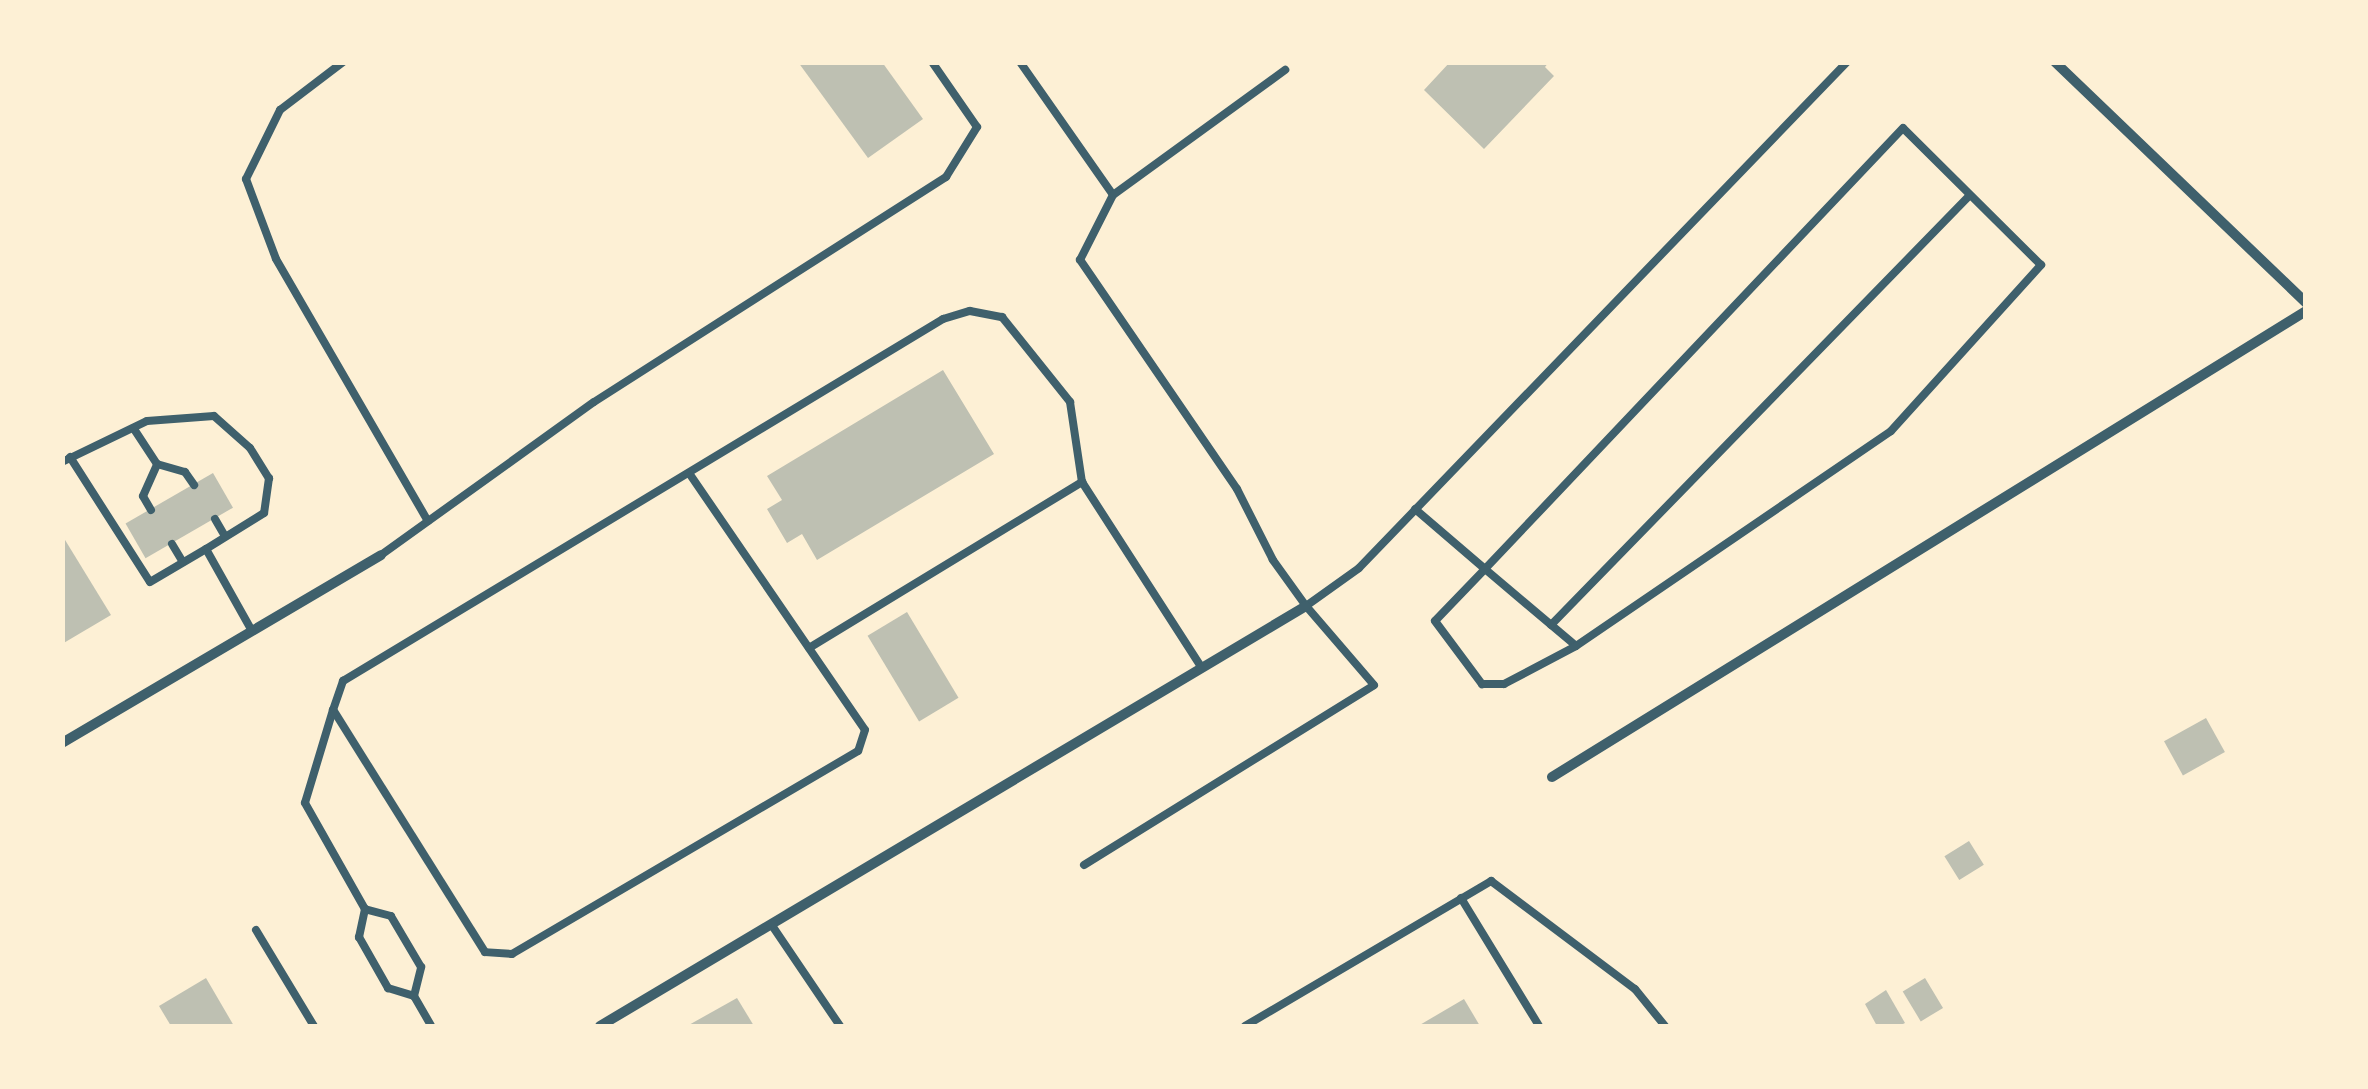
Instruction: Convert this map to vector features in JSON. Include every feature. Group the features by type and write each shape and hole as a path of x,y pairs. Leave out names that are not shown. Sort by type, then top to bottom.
{"street":[{"path":"2054,62 2306,303"},
{"path":"1552,777 2306,311"},
{"path":"62,743 380,555"},
{"path":"600,1026 1306,606"}],"lane":[{"path":"343,62 280,110 246,180 276,260 428,520"},
{"path":"380,555 594,402 946,177 977,127 932,62"},
{"path":"1020,62 1113,195"},
{"path":"1306,606 1359,568 1847,62"},
{"path":"1084,864 1374,685 1306,606 1273,560 1238,489 1080,260 1113,195 1285,70"},
{"path":"1903,128 1970,195 2040,265 1891,430 1576,646 1504,684 1482,684 1434,620 1903,128"},
{"path":"1550,624 1970,195"},
{"path":"414,996 388,988 358,937 365,909 305,803 343,681 943,319 970,310 1002,316 1070,402 1082,482 1202,668"},
{"path":"214,416 250,448 269,478 264,514 150,582 66,459 148,422 214,416"},
{"path":"134,429 156,464 185,472 194,484"},
{"path":"151,510 143,496 156,464"},
{"path":"333,710 484,952 512,954 858,751 865,730 689,472"},
{"path":"809,648 1082,482"},
{"path":"1415,510 1576,646"},
{"path":"215,519 225,536"},
{"path":"172,544 183,562"},
{"path":"206,550 252,631"},
{"path":"1245,1026 1491,881 1635,989 1665,1026"},
{"path":"1460,898 1539,1026"},
{"path":"365,909 391,916 421,967 414,996 431,1026"},
{"path":"771,924 840,1026"},
{"path":"256,930 314,1026"}],"building":[{"path":"798,62 882,62 923,119 868,158"},
{"path":"1450,62 1549,62 1545,67 1554,76 1484,149 1424,90"},
{"path":"943,370 994,454 817,560 802,534 787,543 767,509 782,500 767,476"},
{"path":"213,473 233,508 146,558 126,524"},
{"path":"62,535 111,615 62,644"},
{"path":"907,612 959,698 919,721 868,636"},
{"path":"2206,718 2225,752 2183,775 2164,741"},
{"path":"1969,841 1984,865 1959,880 1944,856"},
{"path":"206,978 234,1026 171,1026 159,1006"},
{"path":"1925,978 1943,1008 1921,1021 1903,991"},
{"path":"1886,990 1905,1023 1899,1026 1877,1026 1865,1004"},
{"path":"737,998 754,1026 687,1026"},
{"path":"1464,999 1480,1026 1418,1026"}]}
